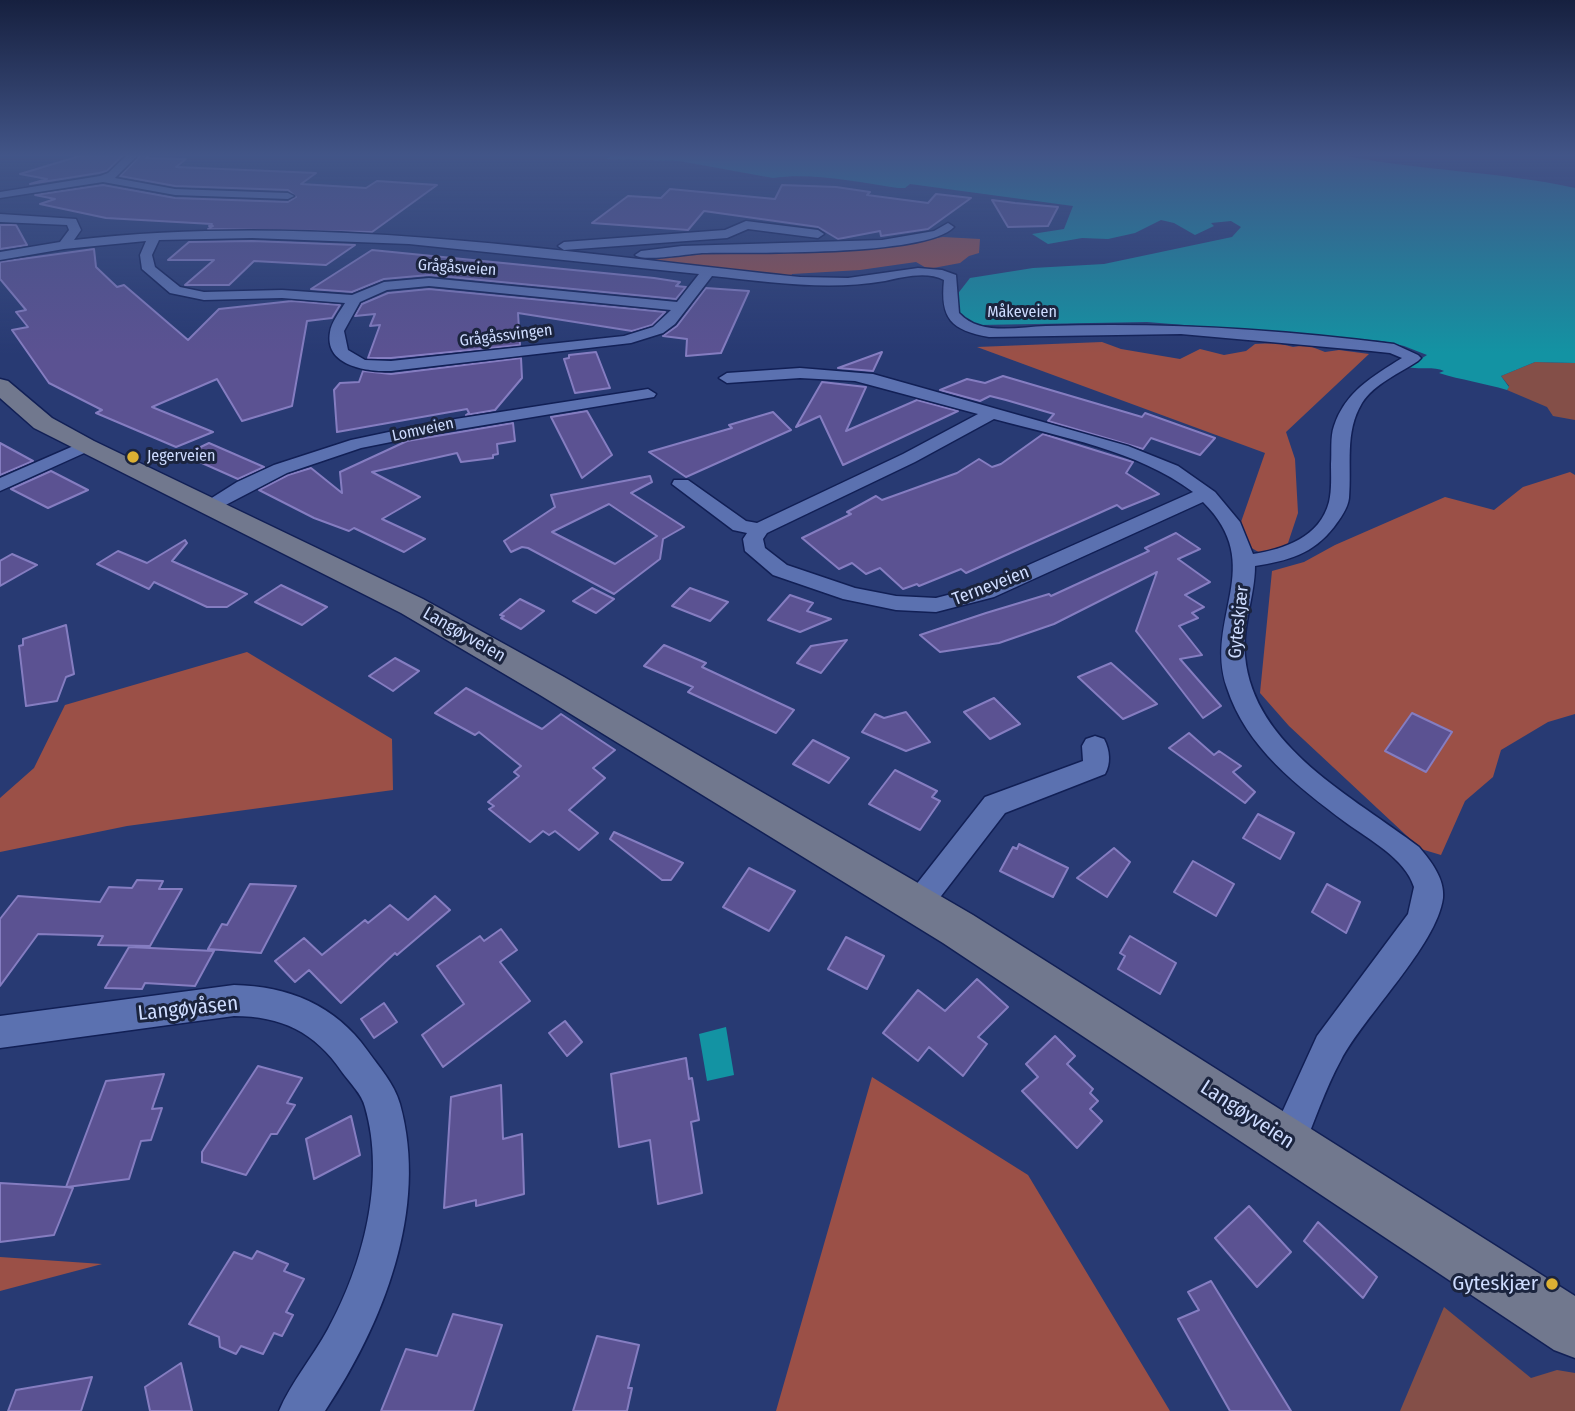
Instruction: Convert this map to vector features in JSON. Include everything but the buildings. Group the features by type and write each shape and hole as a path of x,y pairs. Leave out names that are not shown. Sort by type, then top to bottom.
{"main road":[{"name":"Langøyveien","path":"0,386 25,410 85,446 412,606 564,693 918,904 1575,1329"}],"street":[{"path":"51,221 72,222 75,230 65,244"},
{"path":"525,251 579,243 727,234 746,225 818,234"},
{"path":"617,261 662,251 882,244 938,234 948,227"},
{"name":"Måkeveien","path":"0,256 65,244 154,237 319,234 525,251 708,272 826,282 933,272 946,274 951,278 949,303 953,316 961,324 979,330 1176,330 1371,346 1394,349 1413,358 1370,385 1356,399 1342,427 1339,502 1329,521 1313,540 1297,550 1280,556 1246,561"},
{"name":"Grågåsveien","path":"154,237 146,255 149,269 164,284 182,293 214,296 299,294 354,299 384,286 429,282 681,307"},
{"name":"Grågåssvingen","path":"354,299 337,331 338,346 348,358 368,367 421,364 626,340 658,330 670,321 708,272"},
{"name":"Gyteskjær","path":"727,379 807,372 844,373 1107,445 1171,471 1205,494 1235,528 1246,561 1233,656 1237,679 1247,707 1282,757 1409,855 1423,872 1429,887 1429,904 1419,924 1329,1048 1289,1142"},
{"name":"Lomveien","path":"209,506 281,468 330,452 454,423 648,394"},
{"path":"681,484 740,526 759,528 909,458 992,413"},
{"path":"0,485 85,446"},
{"name":"Terneveien","path":"759,528 753,539 755,551 780,570 851,594 896,603 936,605 959,601 996,587 1205,494"},
{"path":"918,904 995,805 1096,767 1095,746"},
{"name":"Langøyåsen","path":"0,1032 58,1027 215,1001 263,1002 313,1017 342,1041 381,1101 391,1159 389,1209 379,1256 344,1339 300,1411"}],"shaded area":[{"path":"1067,221 1159,221 1135,233 1108,239 1082,238 1048,244 1032,234 1064,229"},
{"path":"1165,221 1575,221 1575,363 1535,362 1501,376 1509,387 1507,390 1439,373 1444,371 1440,370 1408,367 1427,355 1382,341 1147,322 979,325 960,318 956,296 970,278 1033,268 1104,264 1232,237 1241,227 1231,221 1211,223 1214,226 1195,235"},
{"path":"943,237 980,239 979,253 960,263 928,269 916,262 860,270 792,274 790,279 645,263 645,256 878,248"},
{"path":"1102,342 1121,349 1180,359 1200,349 1224,355 1246,351 1255,344 1277,343 1293,347 1307,345 1325,352 1339,350 1369,354 1286,432 1295,459 1298,513 1286,549 1262,554 1248,546 1241,522 1265,453 977,347"},
{"path":"1535,362 1575,363 1575,420 1553,416 1547,407 1507,390 1509,386 1501,376"},
{"path":"1570,472 1575,475 1575,714 1548,722 1501,750 1493,777 1465,801 1441,855 1421,849 1289,726 1260,693 1272,571 1304,562 1335,545 1445,497 1494,510 1523,487"},
{"path":"247,652 392,739 393,790 127,826 0,852 0,798 34,768 65,705"},
{"path":"726,1027 734,1075 707,1081 699,1034"},
{"path":"872,1077 1028,1175 1170,1411 776,1411"},
{"path":"0,1257 102,1264 0,1291"},
{"path":"1444,1307 1531,1378 1557,1370 1575,1373 1575,1411 1400,1411"}],"place":[{"name":"Jegerveien","path":"133,457"},
{"name":"Gyteskjær","path":"1552,1284"}]}
